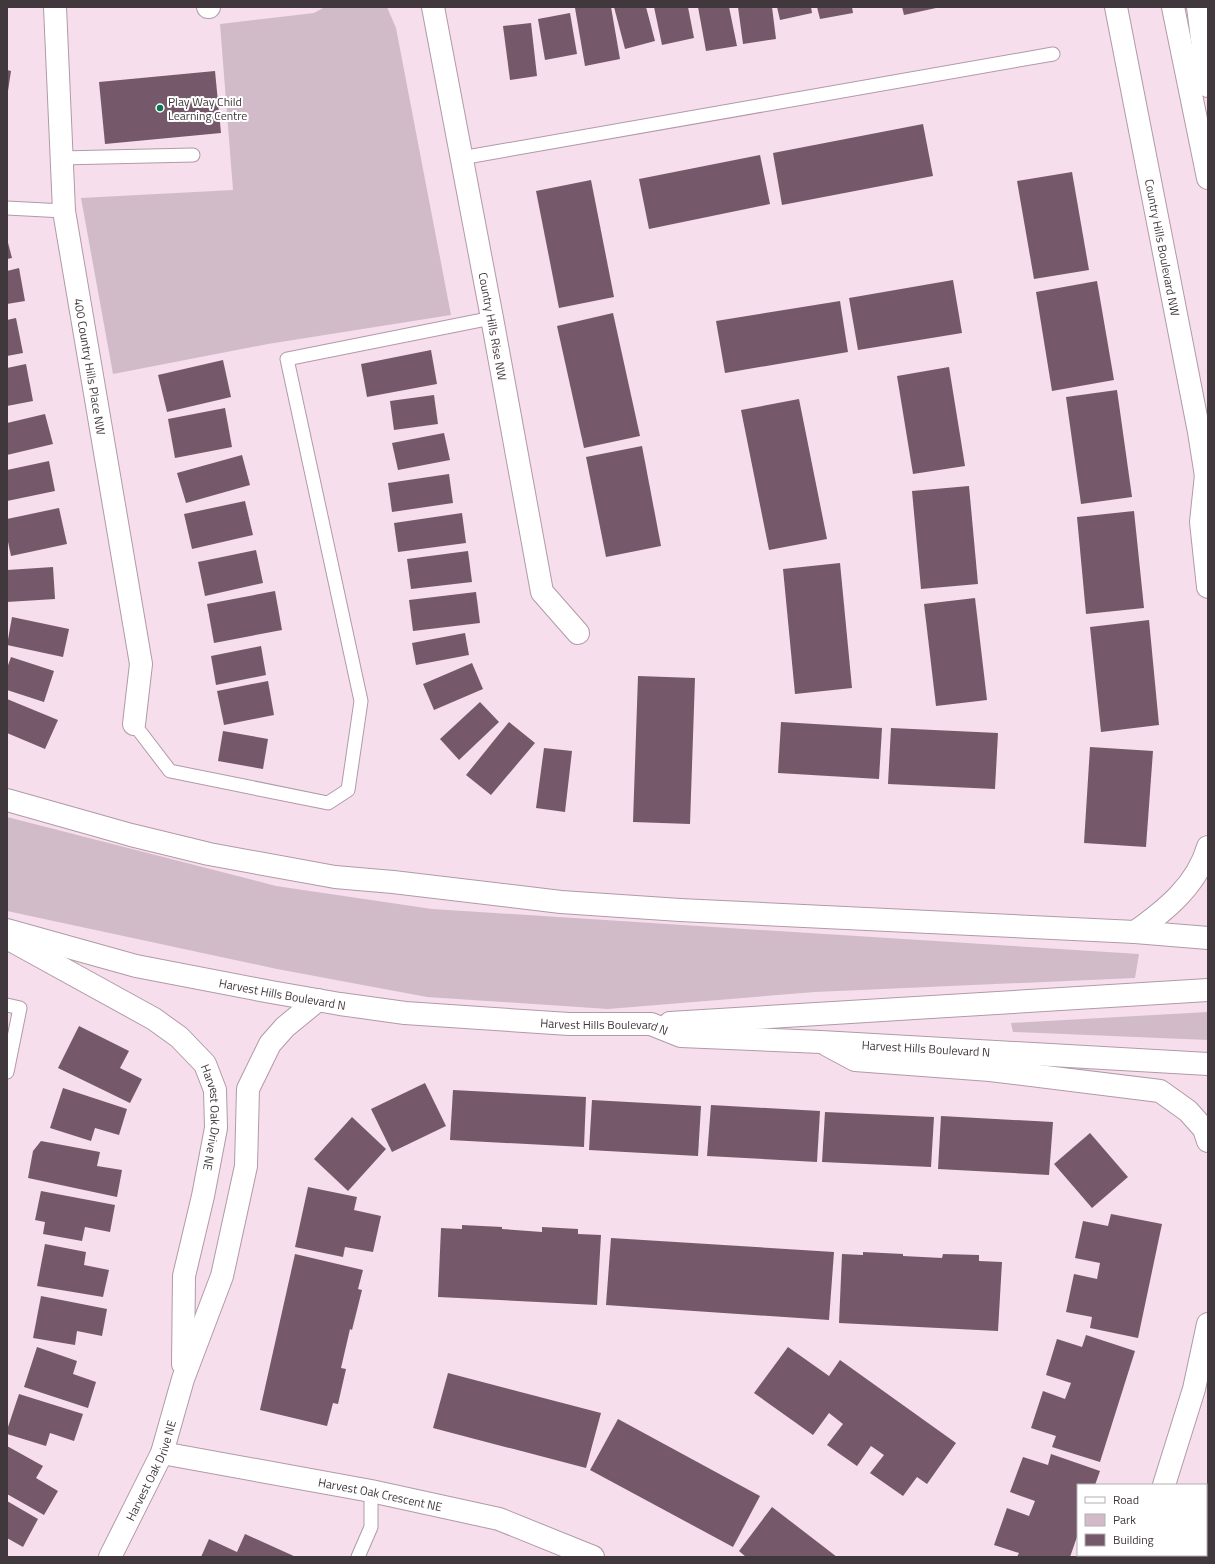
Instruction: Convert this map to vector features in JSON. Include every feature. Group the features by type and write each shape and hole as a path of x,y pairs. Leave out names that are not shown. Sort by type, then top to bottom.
{"main road":[{"name":"400 Country Hills Place NW","path":"55,7 64,211 141,664 134,724"},
{"name":"Country Hills Rise NW","path":"433,7 542,592 578,633"},
{"name":"Country Hills Boulevard NW","path":"1116,7 1199,432 1207,482 1201,522 1208,587"},
{"path":"1173,7 1208,178"},
{"path":"1198,7 1208,86"},
{"path":"7,800 130,835 210,854 335,877 393,882 561,902 680,910 1135,932 1208,938"},
{"path":"1135,932 1156,917 1184,892 1195,877 1206,856 1208,847"},
{"name":"Harvest Hills Boulevard N","path":"7,930 136,966 318,1000 405,1013 569,1024 651,1024 681,1036 821,1042 1208,1064"},
{"name":"Harvest Oak Drive NE","path":"7,938 154,1019 179,1037 205,1064 215,1090 216,1128 184,1276 183,1379"},
{"path":"651,1024 1208,990"},
{"name":"Harvest Oak Drive NE","path":"110,1557 162,1453 183,1379 222,1276 246,1166 248,1089 270,1044 285,1027 318,1000"},
{"path":"821,1042 855,1060 990,1070 1160,1091 1188,1111 1204,1129 1208,1141"},
{"path":"1164,1484 1194,1389 1208,1324"},
{"name":"Harvest Oak Crescent NE","path":"162,1453 371,1491 499,1519 593,1557"}],"lane":[{"path":"462,158 1053,54"},
{"path":"61,158 193,155"},
{"path":"7,208 64,211"},
{"path":"134,724 170,771 328,804 348,790 361,701 287,359 492,318"},
{"path":"7,1005 20,1008 7,1072"},
{"path":"358,1557 371,1527 371,1491"}],"green space":[{"path":"325,7 387,7 396,28 451,315 268,344 113,374 81,198 233,190 220,24 314,13"},
{"path":"7,817 276,886 432,909 1139,954 1135,978 815,992 608,1009 427,997 277,969 7,911"},
{"path":"1208,1012 1208,1040 1013,1032 1011,1023"}],"building":[{"path":"611,7 620,59 585,66 575,8"},
{"path":"614,7 646,7 655,41 625,49"},
{"path":"654,7 688,7 694,38 662,45"},
{"path":"698,7 729,7 737,46 706,51"},
{"path":"738,7 772,7 776,39 743,44"},
{"path":"777,7 811,7 812,13 780,20"},
{"path":"817,7 852,7 853,13 820,19"},
{"path":"902,7 935,7 936,8 904,15"},
{"path":"570,13 577,54 545,60 538,19"},
{"path":"531,23 537,76 510,80 503,26"},
{"path":"7,70 11,71 8,91 7,91"},
{"name":"Play Way Child Learning Centre","path":"215,71 221,133 105,144 99,82"},
{"path":"923,124 933,176 782,205 773,153"},
{"path":"760,155 770,204 649,229 639,179"},
{"path":"1072,172 1089,270 1034,279 1017,181"},
{"path":"591,180 614,297 559,308 536,191"},
{"path":"7,239 12,258 7,259"},
{"path":"19,268 25,301 7,304 7,271"},
{"path":"953,280 962,333 858,350 849,298"},
{"path":"1097,281 1114,380 1052,391 1036,292"},
{"path":"840,301 848,352 725,373 716,321"},
{"path":"613,313 640,436 584,448 557,326"},
{"path":"16,318 23,353 7,356 7,320"},
{"path":"431,350 437,384 367,397 361,364"},
{"path":"223,360 231,397 167,412 158,375"},
{"path":"26,364 33,401 7,406 7,368"},
{"path":"949,367 965,466 913,474 897,376"},
{"path":"1117,390 1132,497 1081,504 1066,397"},
{"path":"434,395 438,424 394,430 390,401"},
{"path":"799,399 827,539 769,550 741,410"},
{"path":"225,408 232,447 175,458 168,419"},
{"path":"45,414 53,444 7,455 7,423"},
{"path":"444,433 450,460 398,470 392,443"},
{"path":"642,446 661,546 606,557 586,457"},
{"path":"242,455 250,485 186,503 177,473"},
{"path":"49,461 55,491 7,501 7,470"},
{"path":"449,474 453,503 392,512 388,483"},
{"path":"969,486 978,584 921,589 912,491"},
{"path":"245,501 253,535 192,549 184,514"},
{"path":"59,508 67,544 11,556 7,537 7,519"},
{"path":"1134,511 1144,608 1086,614 1077,517"},
{"path":"462,513 466,543 398,552 394,523"},
{"path":"256,550 263,583 205,596 198,562"},
{"path":"468,551 472,582 411,589 407,559"},
{"path":"840,563 852,688 795,694 783,569"},
{"path":"53,567 55,599 7,602 7,570"},
{"path":"275,591 282,630 214,643 207,604"},
{"path":"476,592 480,623 413,631 409,600"},
{"path":"975,598 987,700 936,706 924,604"},
{"path":"12,617 69,629 63,657 7,645"},
{"path":"1149,620 1159,725 1101,732 1090,627"},
{"path":"465,633 469,655 416,665 412,643"},
{"path":"261,646 266,675 216,685 211,656"},
{"path":"11,657 54,671 44,702 7,690 7,668"},
{"path":"472,663 483,689 434,710 423,684"},
{"path":"638,676 695,678 690,824 633,822"},
{"path":"268,681 274,715 224,725 217,691"},
{"path":"7,699 58,720 45,749 7,733"},
{"path":"480,702 499,722 459,760 440,739"},
{"path":"509,722 535,743 491,795 466,775"},
{"path":"781,722 882,728 879,779 778,773"},
{"path":"891,728 998,733 995,789 888,784"},
{"path":"223,731 268,739 263,769 218,761"},
{"path":"1090,747 1153,751 1146,847 1084,843"},
{"path":"544,748 572,751 565,812 536,808"},
{"path":"79,1026 129,1051 120,1068 142,1079 130,1103 58,1068"},
{"path":"425,1083 446,1126 392,1152 371,1109"},
{"path":"63,1088 127,1109 119,1135 95,1128 91,1141 50,1128"},
{"path":"453,1090 586,1097 584,1147 450,1140"},
{"path":"592,1100 701,1106 698,1156 589,1150"},
{"path":"711,1105 820,1111 817,1162 707,1156"},
{"path":"825,1112 934,1117 931,1167 822,1162"},
{"path":"941,1116 1053,1122 1049,1175 938,1169"},
{"path":"352,1117 386,1149 348,1191 314,1159"},
{"path":"1090,1133 1128,1177 1092,1208 1054,1164"},
{"path":"41,1141 100,1152 97,1166 122,1170 117,1197 28,1178 33,1151"},
{"path":"308,1187 357,1197 354,1210 381,1216 373,1252 345,1247 343,1257 295,1247"},
{"path":"41,1191 115,1205 110,1232 85,1227 82,1241 43,1234 45,1222 35,1220"},
{"path":"1111,1214 1162,1224 1138,1338 1090,1328 1092,1317 1066,1312 1074,1274 1097,1279 1100,1263 1075,1258 1083,1221 1108,1226"},
{"path":"462,1225 502,1227 502,1229 542,1232 542,1227 578,1229 578,1234 601,1235 597,1305 438,1297 441,1228 462,1229"},
{"path":"611,1238 834,1252 829,1320 606,1305"},
{"path":"45,1244 86,1252 84,1265 109,1270 103,1297 37,1286"},
{"path":"863,1252 942,1258 943,1254 979,1255 979,1261 1002,1262 998,1331 839,1323 842,1254 863,1255"},
{"path":"295,1254 363,1270 358,1289 362,1290 352,1330 350,1329 341,1368 346,1369 338,1404 333,1403 327,1426 260,1410"},
{"path":"41,1296 107,1309 102,1336 77,1331 75,1345 33,1338"},
{"path":"1086,1335 1135,1351 1100,1462 1052,1447 1056,1436 1031,1428 1043,1391 1065,1399 1071,1383 1046,1375 1057,1339 1082,1347"},
{"path":"37,1347 77,1361 73,1374 96,1382 88,1408 24,1387"},
{"path":"788,1347 829,1376 840,1360 956,1443 927,1484 917,1477 903,1496 870,1473 884,1455 871,1446 857,1466 827,1445 843,1424 829,1413 813,1435 754,1393"},
{"path":"448,1373 601,1413 586,1468 433,1428"},
{"path":"19,1394 83,1414 74,1441 50,1433 46,1446 7,1434"},
{"path":"618,1419 760,1496 733,1547 590,1470"},
{"path":"7,1446 43,1466 36,1478 58,1491 44,1515 7,1494"},
{"path":"1051,1454 1100,1471 1095,1484 1077,1484 1077,1537 1070,1557 1017,1557 1019,1553 994,1545 1007,1508 1029,1516 1035,1501 1010,1492 1023,1457 1048,1465"},
{"path":"7,1501 38,1519 23,1547 7,1538"},
{"path":"772,1507 837,1557 746,1557 739,1551"},
{"path":"245,1534 296,1557 201,1557 209,1539 237,1552"}],"place":[{"name":"Play Way Child Learning Centre","path":"160,108"}]}
